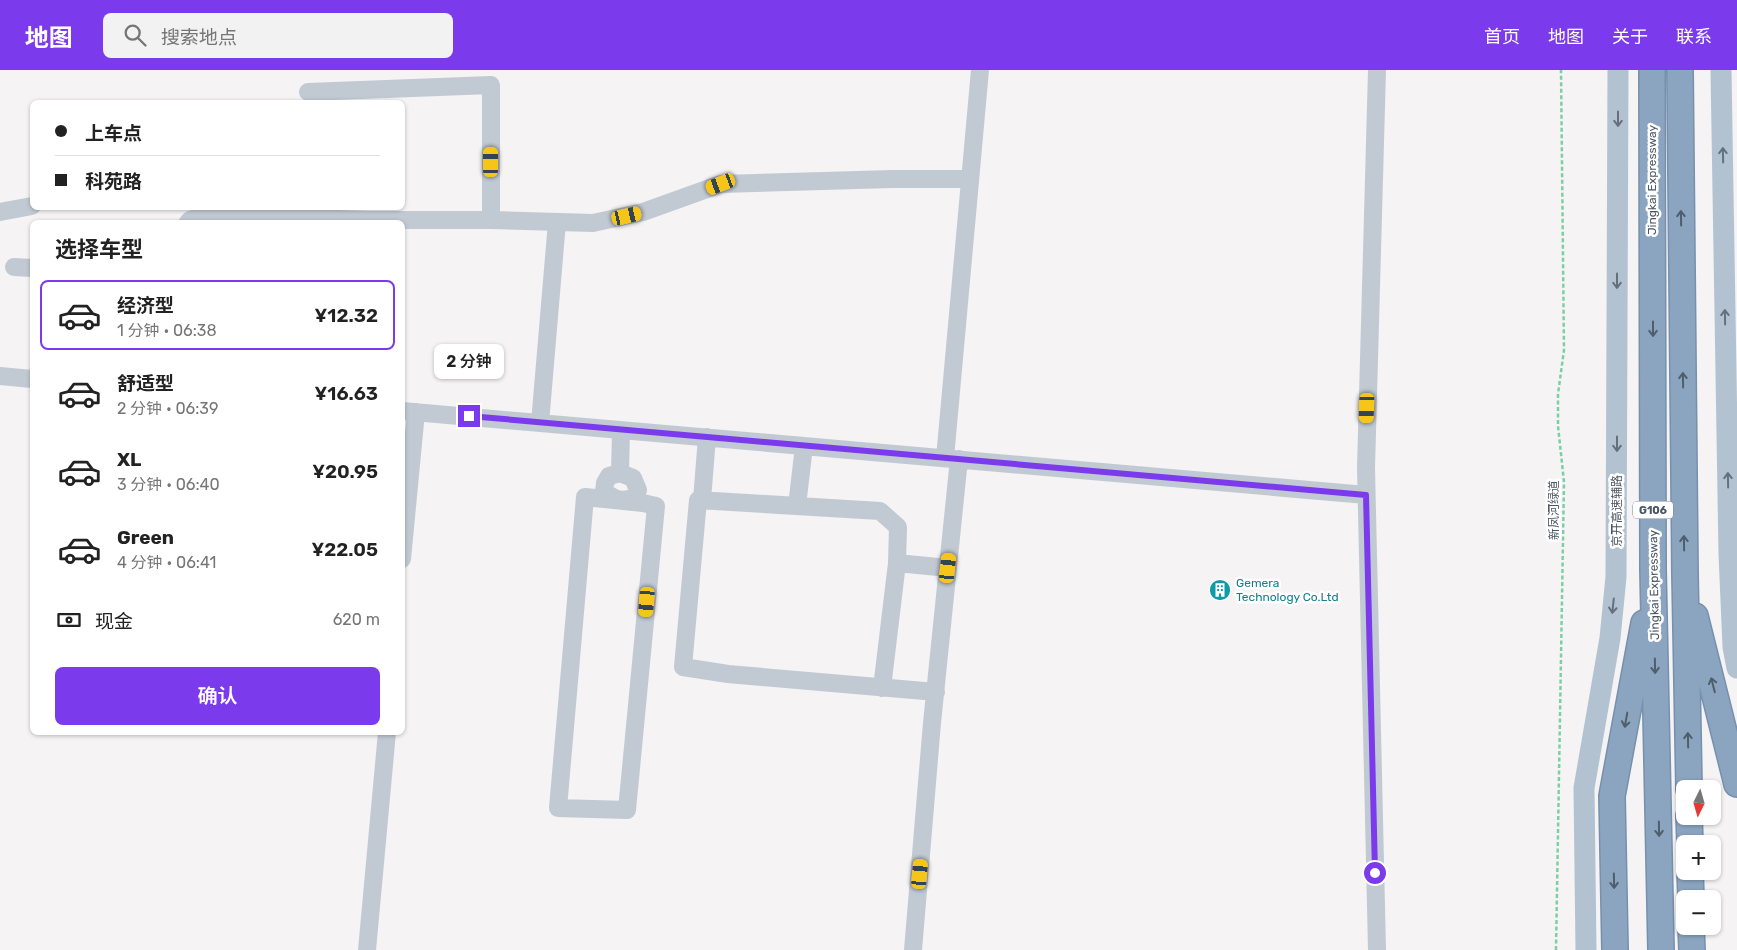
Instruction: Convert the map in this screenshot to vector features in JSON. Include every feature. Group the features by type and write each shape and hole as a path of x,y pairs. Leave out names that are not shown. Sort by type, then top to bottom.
{"highway":[{"name":"Jingkai Expressway","path":"1652,70 1653,569 1662,950"},
{"name":"G106","path":"1680,70 1689,780"},
{"path":"1615,950 1612,796 1653,569"},
{"path":"1685,574 1737,784"},
{"path":"1691,935 1692,950"}],"main road":[{"name":"京开高速辅路","path":"1586,950 1584,788 1610,638 1616,577 1618,70"},
{"path":"1721,70 1729,554 1733,647 1737,668"}],"street":[{"path":"913,950 948,568 952,459 970,179 980,70"},
{"path":"1377,70 1366,468 1377,950"},
{"path":"308,92 491,85 491,220"},
{"path":"190,220 207,215 370,220 491,220 593,223 643,212 721,184 892,179 970,179"},
{"path":"0,212 30,206"},
{"path":"540,423 557,222"},
{"path":"14,267 30,268"},
{"path":"0,376 30,379"},
{"path":"405,496 409,411 1366,495"},
{"path":"621,430 620,473 609,476 605,483 604,491 610,497 656,506 627,810 558,808 585,497 625,501"},
{"path":"702,500 707,437"},
{"path":"798,506 804,446"},
{"path":"882,688 897,563 898,527 880,511 698,500 683,667 728,674 882,688 936,692"},
{"path":"897,563 948,568"},
{"path":"367,950 387,735"}],"path":[{"name":"新凤河绿道","path":"1556,950 1564,482 1558,426 1558,394 1564,350 1561,70"}],"place":[{"name":"Gemera Technology Co.Ltd","path":"1220,590"}],"route":[{"path":"469,416 1366,495 1375,873"}]}
